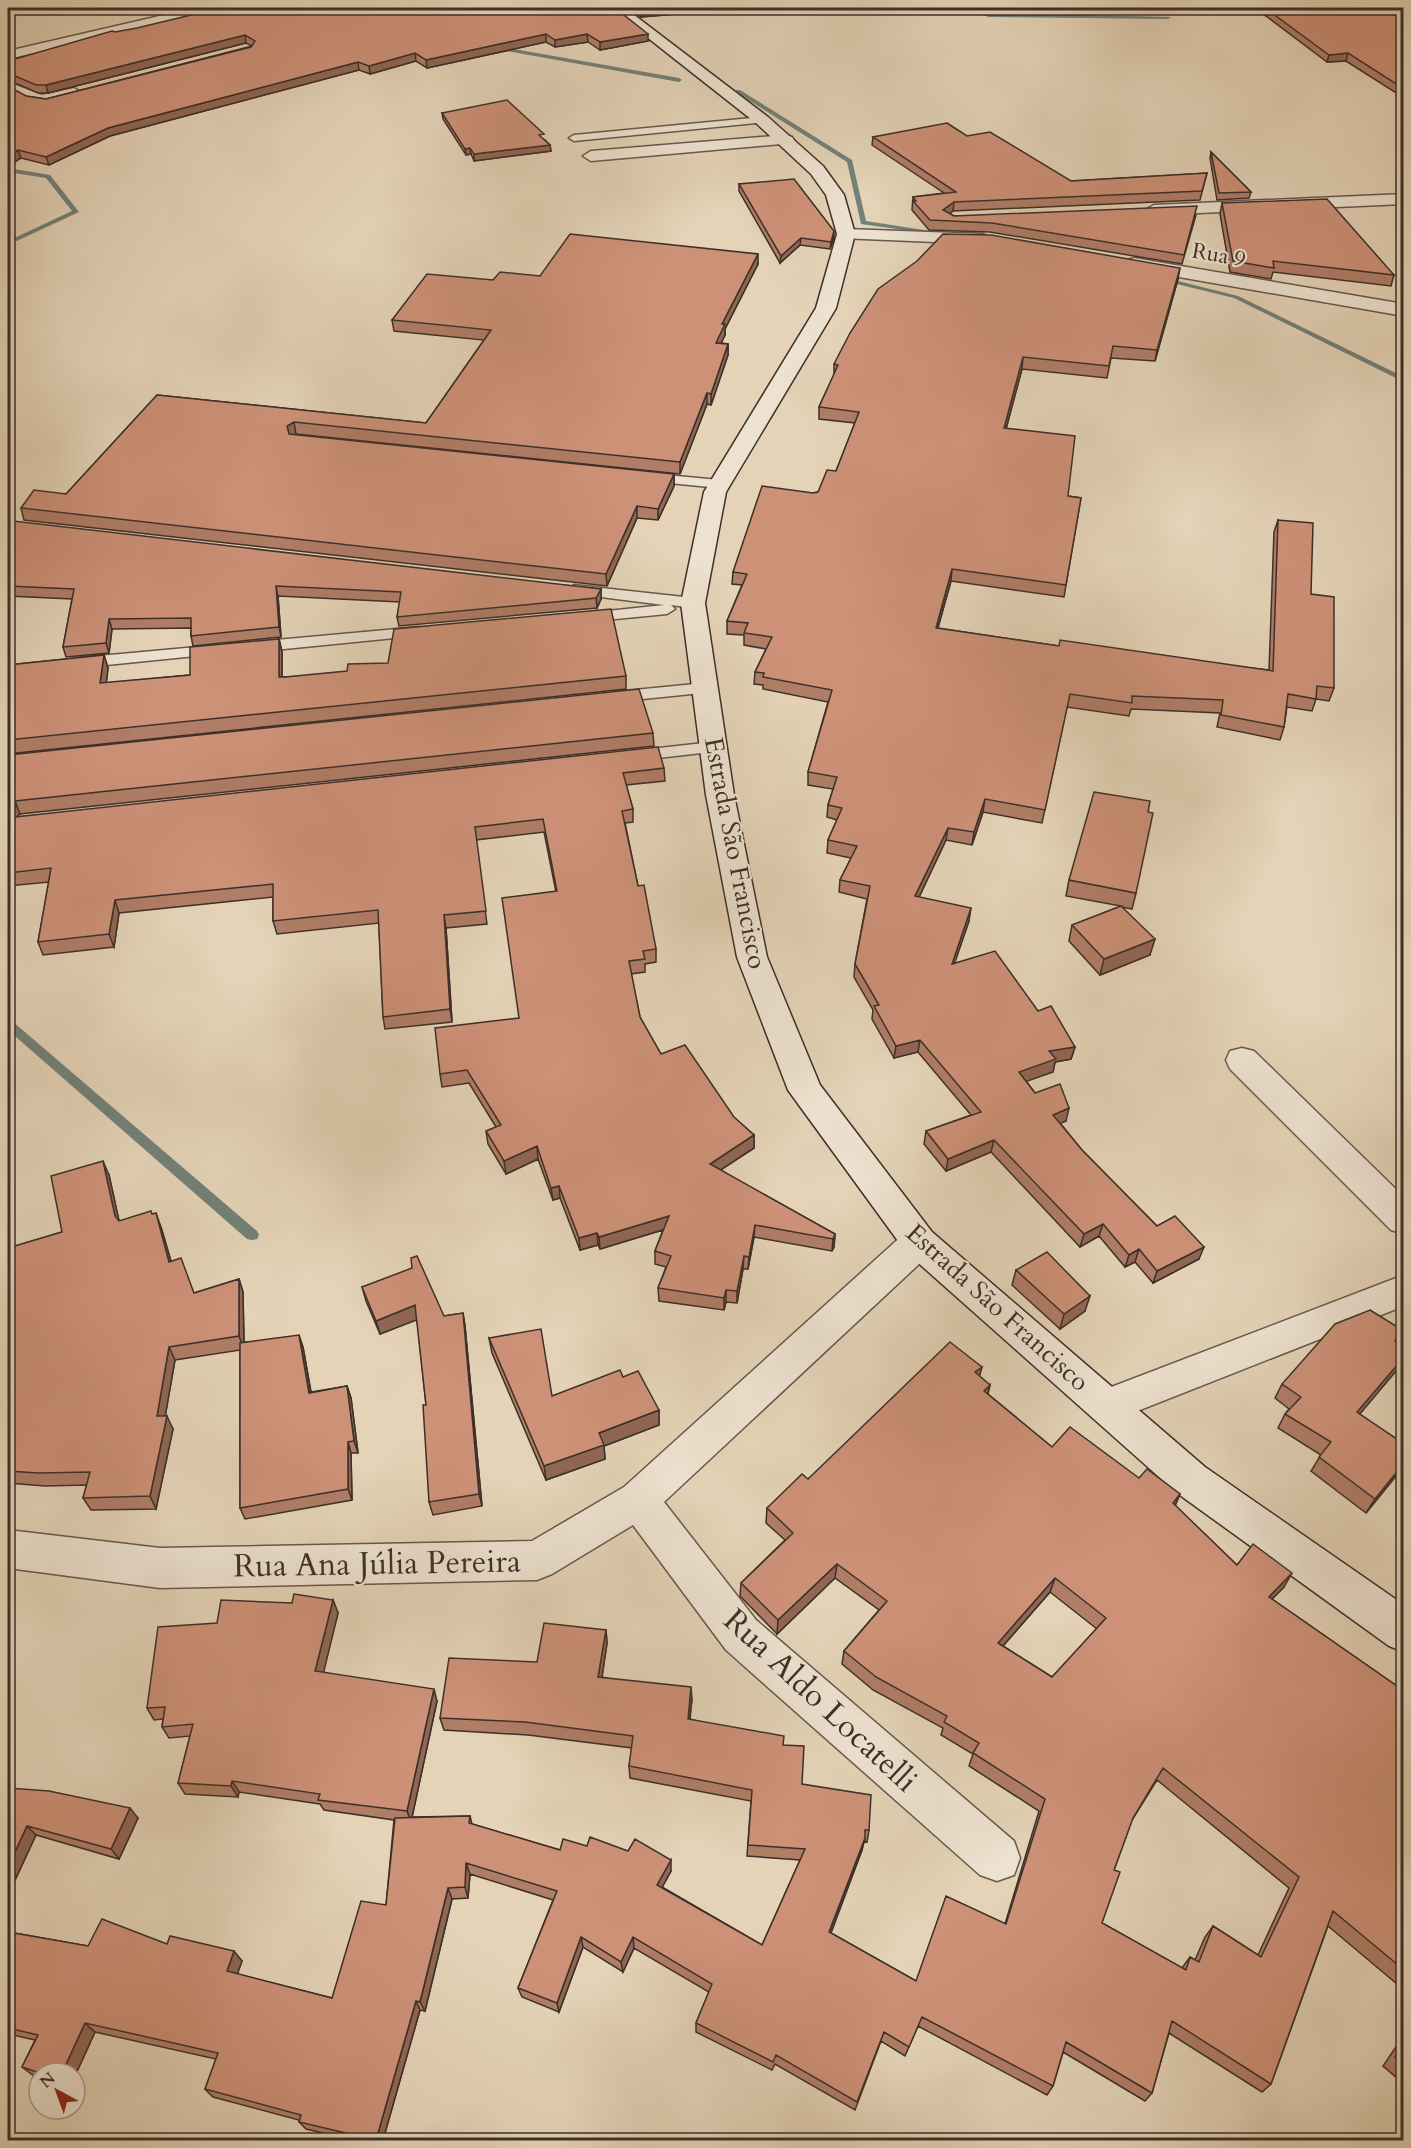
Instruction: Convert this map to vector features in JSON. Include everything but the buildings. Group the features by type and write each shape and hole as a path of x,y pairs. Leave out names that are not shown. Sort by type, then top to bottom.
{"street":[{"path":"8,55 210,8"},
{"path":"617,8 786,140 818,170 854,225"},
{"path":"8,87 41,100 92,88"},
{"path":"591,156 786,140"},
{"path":"1135,211 1404,199"},
{"path":"854,225 924,219"},
{"path":"854,225 1002,241"},
{"name":"Estrada São Francisco","path":"854,225 826,308 719,484 694,605 713,747 752,957 805,1090 919,1242 1191,1480 1404,1631"},
{"name":"Rua 9","path":"1119,261 1404,310"},
{"path":"1242,1060 1404,1220"},
{"name":"Rua Ana Júlia Pereira","path":"8,1549 160,1568 537,1560 638,1500 919,1242"},
{"path":"1107,1406 1404,1290"},
{"name":"Rua Aldo Locatelli","path":"638,1500 741,1635 997,1858"}],"lane":[{"path":"574,138 762,120"},
{"path":"627,475 719,484"},
{"path":"563,588 694,605"},
{"path":"564,619 694,605"},
{"path":"55,665 434,631"},
{"path":"596,699 705,688"},
{"path":"611,759 713,747"}],"waterway":[{"path":"957,8 989,15 1168,17"},
{"path":"497,48 679,80"},
{"path":"738,91 850,161 863,223 937,234"},
{"path":"8,170 48,176 76,212 8,243"},
{"path":"1162,279 1236,297 1404,380"},
{"path":"8,1024 252,1235"}]}
